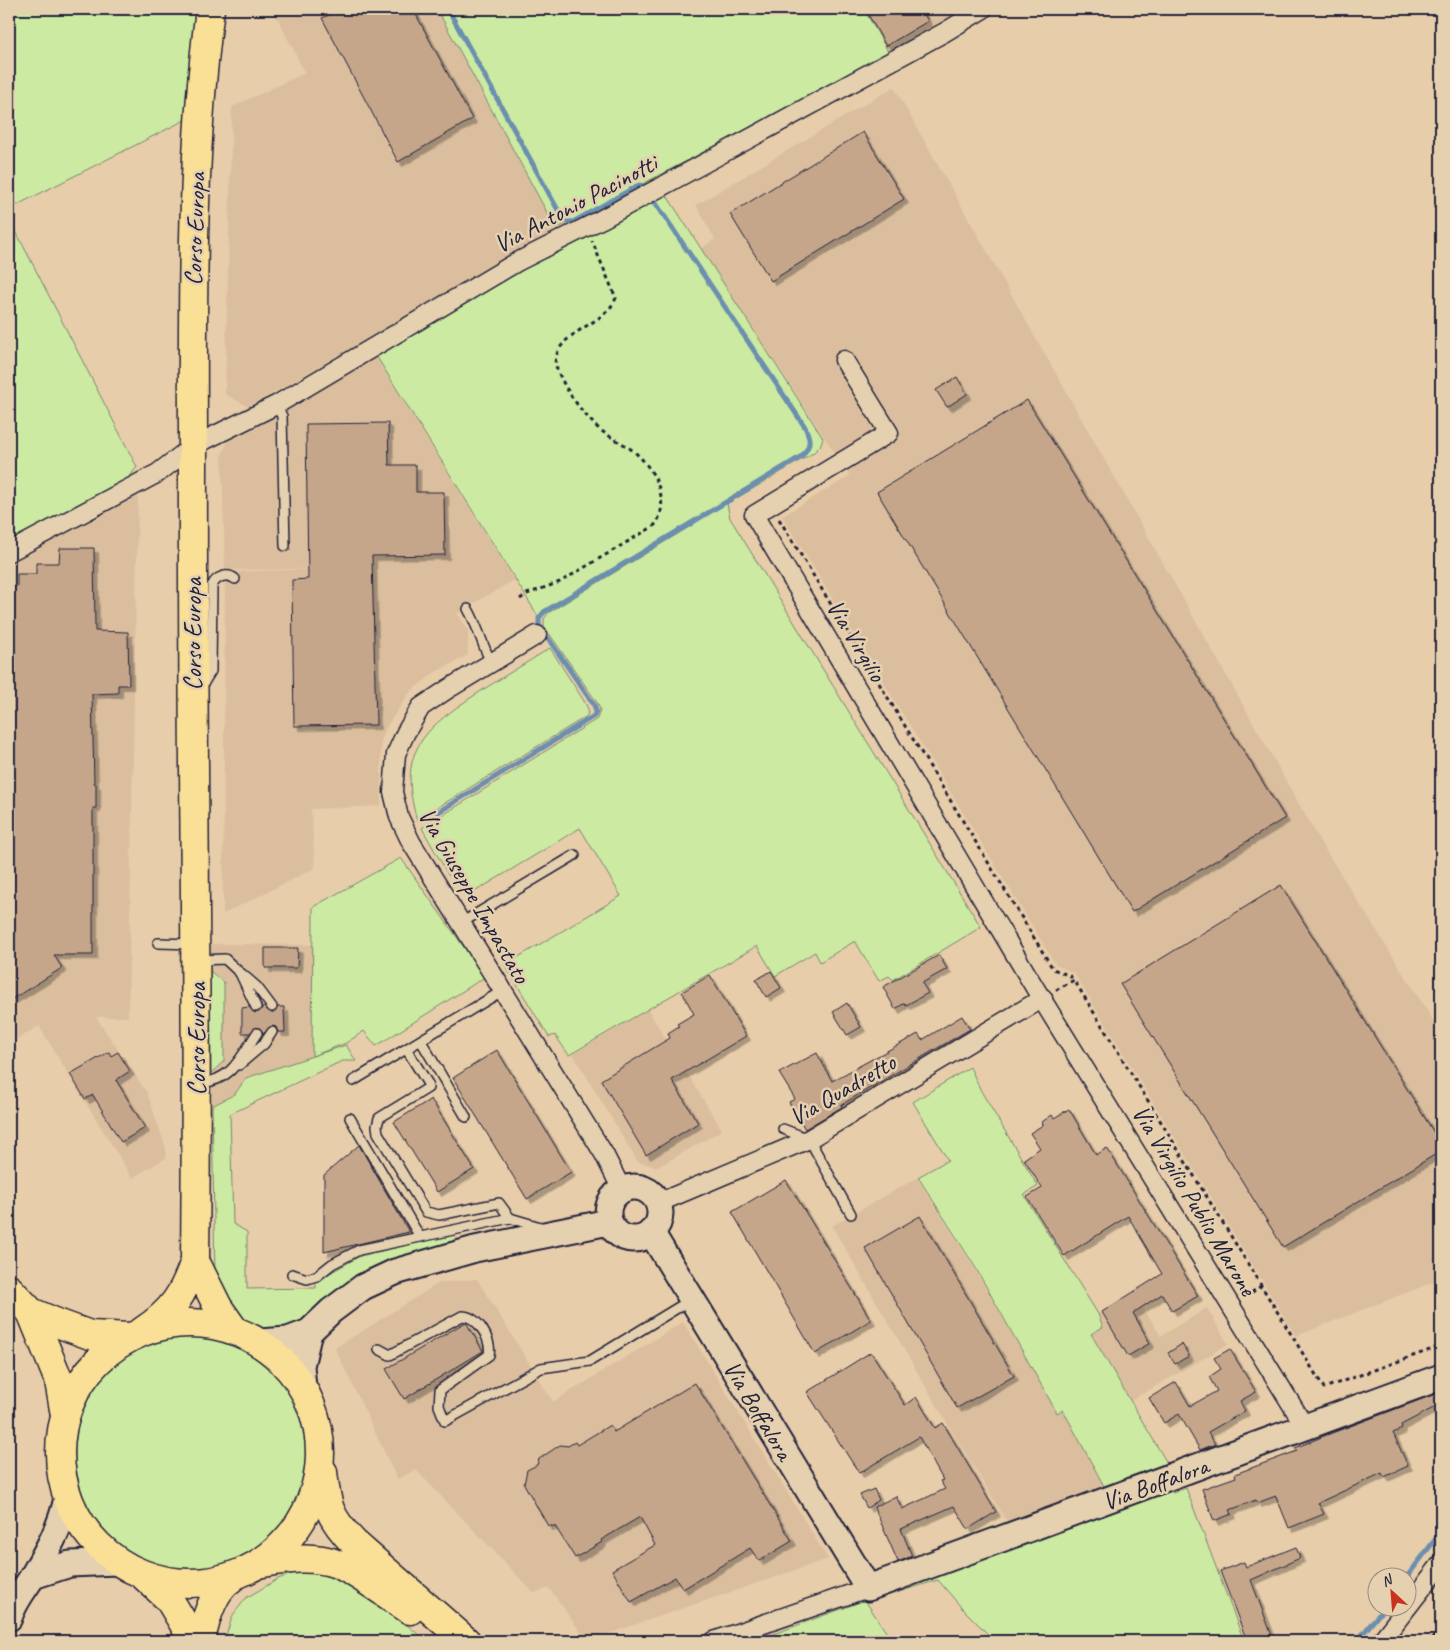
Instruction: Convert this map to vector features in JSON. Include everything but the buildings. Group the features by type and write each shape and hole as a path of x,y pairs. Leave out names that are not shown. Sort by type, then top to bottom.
{"main road":[{"name":"Corso Europa","path":"194,1641 169,1599 144,1576 117,1562 87,1534 67,1498 59,1457 65,1415 80,1384 102,1357 159,1320 174,1306 183,1294 195,1261 197,1084 192,702 192,309 197,132 210,9"},
{"name":"Corso Europa","path":"144,1576 188,1584 232,1578 263,1562 293,1534 301,1520 313,1498 321,1458 317,1421 303,1387 284,1362 247,1336 218,1307 195,1261"},
{"path":"9,1289 31,1312 59,1381 65,1415"},
{"path":"31,1312 90,1335 137,1334"},
{"name":"Corso Europa","path":"137,1334 181,1324 205,1323 247,1336"},
{"path":"321,1458 327,1506 339,1527 354,1543 466,1641"},
{"path":"263,1562 292,1559 318,1560 337,1564 460,1641"},
{"name":"Corso Europa","path":"201,1641 203,1627 216,1596 232,1578"}],"street":[{"name":"Via Antonio Pacinotti","path":"9,552 158,473 193,446 276,405 517,262 586,227 984,9"},
{"name":"Via Virgilio","path":"844,360 888,433 754,515 1043,998"},
{"name":"Via Giuseppe Impastato","path":"537,635 421,707 396,754 393,792 399,817 412,842 604,1154 622,1190"},
{"name":"Via Quadretto","path":"658,1204 809,1139 1043,998"},
{"name":"Via Virgilio Publio Marone","path":"1043,998 1306,1428"},
{"path":"631,1187 645,1190 653,1196 658,1204 659,1221 652,1232 643,1238 628,1238 618,1234 609,1222 608,1211 611,1201 622,1190 631,1187"},
{"path":"247,1336 288,1340 309,1332 331,1311 363,1287 395,1272 475,1249 609,1222"},
{"name":"Via Boffalora","path":"652,1232 868,1588"},
{"path":"303,1387 301,1366 309,1332"},
{"name":"Via Boffalora","path":"714,1641 868,1588 1441,1377"},
{"path":"9,1618 21,1591 33,1576 60,1528 67,1498"},
{"path":"33,1576 70,1564 117,1562"},
{"path":"1381,1641 1441,1564"}],"lane":[{"path":"276,405 282,416 285,546"},
{"path":"192,702 211,671 212,586 215,580 221,577 230,576 235,579"},
{"path":"468,609 478,626 484,650 491,662"},
{"path":"461,923 575,855"},
{"path":"158,943 226,959 257,987 272,1007"},
{"path":"240,973 256,1007"},
{"path":"353,1081 502,991"},
{"path":"197,1084 212,1083 233,1070 264,1044 272,1032"},
{"path":"233,1070 256,1033"},
{"path":"421,1041 466,1117"},
{"path":"407,1050 428,1088 379,1118 378,1134 426,1212 439,1215 499,1203 510,1218"},
{"path":"350,1118 420,1237"},
{"path":"783,1129 809,1139 851,1214"},
{"path":"292,1274 307,1279 317,1276 332,1264 359,1250 510,1218 522,1220 556,1232"},
{"path":"379,1349 390,1355 462,1316 472,1317 476,1321 489,1343 489,1355 440,1390 438,1406 445,1421 541,1368 590,1361 692,1299"}],"path":[{"path":"520,599 527,594 560,582 654,526 664,508 652,473 640,457 631,449 606,435 593,424 566,386 555,363 560,346 606,313 616,298 586,227"},
{"path":"771,505 1054,968 1074,980 1324,1388 1441,1346"},
{"path":"1043,998 1074,980"}],"shaded area":[{"path":"273,9 437,9 556,229 249,407 225,394 232,107 305,73"},
{"path":"864,9 964,9 936,24 890,55"},
{"path":"894,87 1321,843 1441,1033 1441,1178 1436,1182 1441,1191 1441,1279 1296,1336 1074,973 1056,965 782,516 850,476 701,249 715,239 696,205"},
{"path":"374,354 514,580 457,613 468,631 468,655 434,673 410,692 386,727 381,741 381,806 311,809 315,868 223,914 225,572 353,568 225,570 222,455 230,436"},
{"path":"138,492 128,1017 96,1017 147,1093 166,1148 166,1158 132,1178 39,1026 9,1044 9,563"},
{"path":"210,944 314,945 313,1057 246,1078 235,1094 212,1106 211,1073 224,1061 224,983 210,971"},
{"path":"648,1010 722,1130 658,1167 638,1162 573,1054"},
{"path":"917,1178 973,1266 1057,1413 1063,1410 1104,1486 1008,1523 946,1421 832,1226"},
{"path":"477,1279 553,1402 683,1322 828,1559 587,1641 549,1588 534,1593 416,1470 397,1479 335,1348 439,1283"},
{"path":"1152,1280 1162,1295 1143,1308 1161,1336 1207,1308 1228,1344 1130,1401 1091,1334 1103,1327 1098,1314"}],"green space":[{"path":"9,9 198,9 185,120 9,209"},
{"path":"437,9 864,9 890,55 556,229"},
{"path":"662,188 823,438 820,446 813,453 727,504 730,518 981,927 893,980 889,976 879,981 855,941 820,962 815,952 775,976 757,946 569,1055 555,1035 549,1037 505,965 621,896 580,828 471,894 457,872 449,876 422,828 597,719 600,709 596,701 544,626 544,619 548,613 694,524 538,616 375,354"},
{"path":"9,218 137,467 125,482 9,541"},
{"path":"550,648 584,701 588,709 587,716 417,820 410,777 413,760 428,732 456,708"},
{"path":"401,858 485,977 376,1046 364,1031 346,1043 312,1056 313,907"},
{"path":"210,971 224,983 224,1061 211,1073"},
{"path":"346,1045 356,1061 342,1061 230,1114 233,1224 247,1232 247,1289 316,1288 316,1281 360,1256 454,1234 455,1238 449,1246 292,1327 263,1330 243,1319 234,1311 215,1275 212,1106 235,1094 246,1078"},
{"path":"970,1067 981,1091 1038,1186 1024,1195 1098,1314 1103,1327 1091,1334 1167,1463 1104,1486 1063,1410 1057,1413 974,1265 918,1177 948,1160 913,1102"},
{"path":"191,1337 214,1339 235,1346 246,1351 273,1371 293,1398 298,1409 305,1430 307,1453 305,1476 298,1497 293,1508 273,1535 246,1555 235,1560 214,1567 191,1569 168,1567 147,1560 136,1555 109,1535 89,1508 84,1497 77,1476 75,1453 77,1430 84,1409 89,1398 109,1371 136,1351 147,1346 168,1339"},
{"path":"1167,1488 1173,1493 1186,1488 1244,1641 1011,1641 991,1637 961,1607 938,1580 866,1602 892,1641 755,1641"},
{"path":"320,1571 363,1593 427,1641 224,1641 233,1615 246,1598 278,1579 294,1573"}],"waterway":[{"path":"448,9 564,221 573,222 639,185 645,186"},
{"path":"427,819 594,716 596,711 594,705 539,625 539,618 544,612 802,456 807,449 809,439 805,427 651,196"},
{"path":"1414,1568 1441,1532"},
{"path":"1357,1641 1376,1618"}],"railway":[{"path":"1431,1641 1441,1629"}]}
